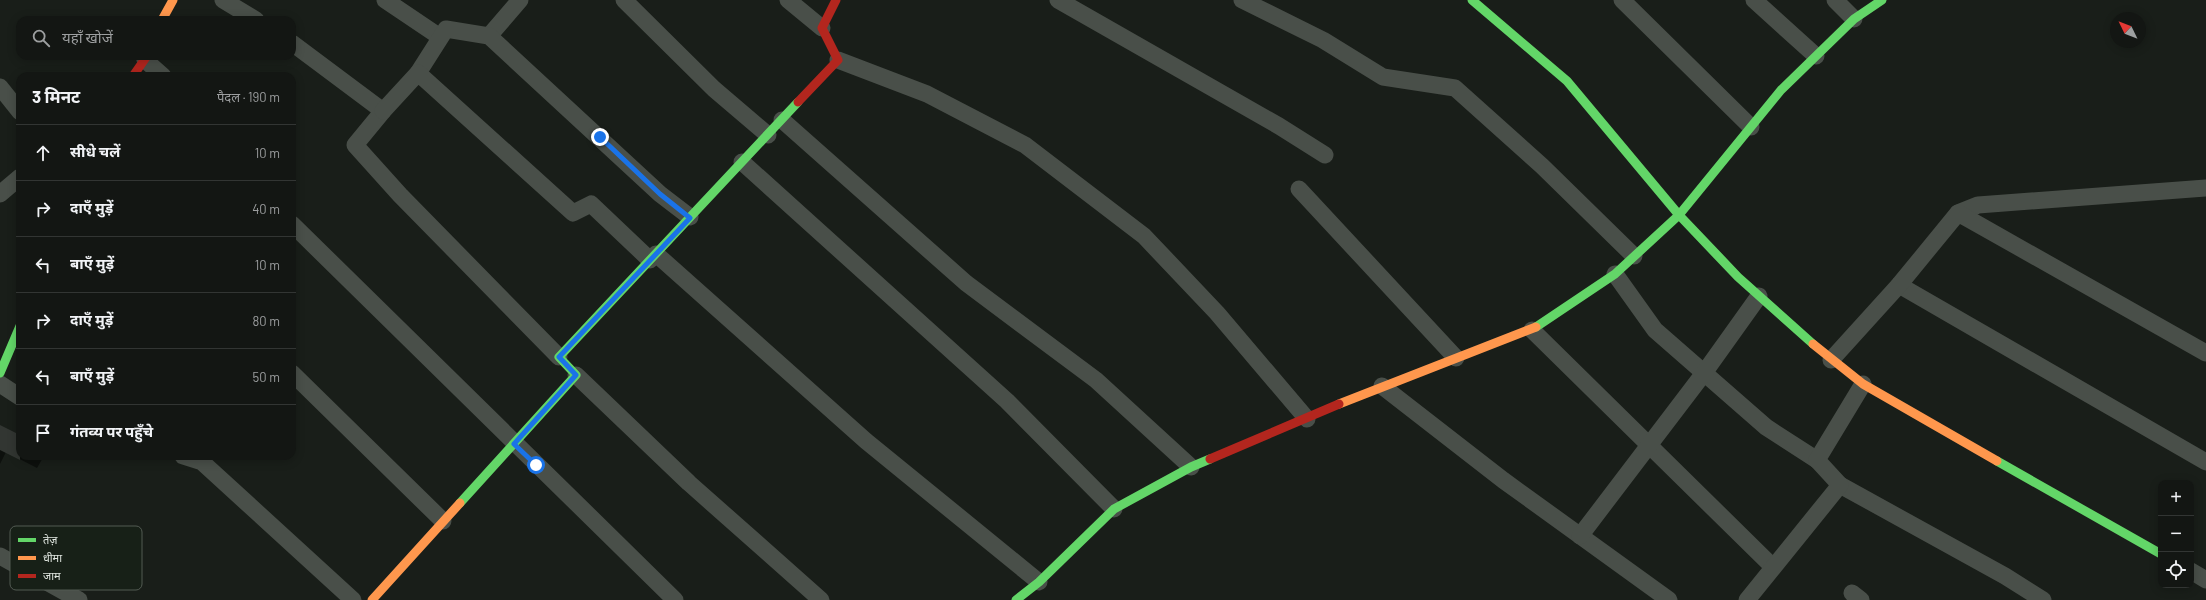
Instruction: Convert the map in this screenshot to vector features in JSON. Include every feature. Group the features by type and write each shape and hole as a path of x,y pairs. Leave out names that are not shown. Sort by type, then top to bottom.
{"street":[{"path":"164,16 173,0"},
{"path":"223,0 249,16"},
{"path":"385,0 440,37"},
{"path":"489,36 520,0"},
{"path":"624,0 714,89 768,135"},
{"path":"788,0 822,28 838,60 927,94 1031,150 1144,236 1217,313 1307,419"},
{"path":"822,28 836,0"},
{"path":"1058,0 1272,122 1325,155"},
{"path":"1242,0 1323,40 1383,77 1455,88 1542,166 1634,256"},
{"path":"1472,0 1567,81 1678,215 1738,277 1831,360 1863,384 2158,552"},
{"path":"1622,0 1751,127"},
{"path":"1754,0 1816,56"},
{"path":"1835,0 1854,19"},
{"path":"1016,600 1039,582 1114,509 1191,467 1382,386 1532,330 1615,274 1678,215 1781,90 1854,19 1882,0"},
{"path":"690,218 660,194 489,36 446,29 418,73 383,111 355,146 400,195 576,375 690,484 821,600"},
{"path":"296,46 383,111"},
{"path":"136,72 145,60"},
{"path":"148,60 159,72"},
{"path":"559,357 838,60"},
{"path":"418,73 573,214 591,204 866,441 1039,582"},
{"path":"0,87 16,107"},
{"path":"782,120 966,284 1096,380 1191,467"},
{"path":"742,162 1007,401 1114,509"},
{"path":"0,194 16,181"},
{"path":"1831,360 1899,285 1958,213 1978,204 2206,188"},
{"path":"1299,189 1456,358"},
{"path":"1958,213 2206,353"},
{"path":"296,228 514,444 675,600"},
{"path":"1615,274 1655,330 1766,427 1817,460 1840,485 2004,576 2042,600"},
{"path":"1899,285 2206,462"},
{"path":"1580,536 1704,373 1759,296"},
{"path":"1532,330 1773,567"},
{"path":"0,373 16,335"},
{"path":"372,600 576,375"},
{"path":"296,377 443,521"},
{"path":"0,384 16,394"},
{"path":"1817,460 1863,384"},
{"path":"1382,386 1503,480 1669,600"},
{"path":"195,460 202,462 354,600"},
{"path":"1747,600 1840,485"},
{"path":"0,556 10,562"},
{"path":"2194,573 2206,580"},
{"path":"61,590 79,600"}],"building":[{"path":"0,425 16,433 16,458 0,450"}],"traffic: fast":[{"path":"1472,0 1567,81 1679,215 1738,277 1813,344"},
{"path":"1536,327 1615,274 1679,215 1781,90 1854,19 1882,0"},
{"path":"460,503 576,375 559,357 798,102"},
{"path":"0,373 16,335"},
{"path":"1016,600 1039,582 1114,509 1191,467 1210,459"},
{"path":"1997,461 2158,552"}],"traffic: slow":[{"path":"164,16 173,0"},
{"path":"1339,404 1536,327"},
{"path":"1813,344 1863,384 1997,461"},
{"path":"372,600 460,503"}],"traffic: jam":[{"path":"798,102 838,60 822,28 836,0"},
{"path":"136,72 144,60"},
{"path":"1210,459 1339,404"}],"route":[{"path":"536,465 514,444 576,375 559,357 690,218 660,194 600,137"}]}
